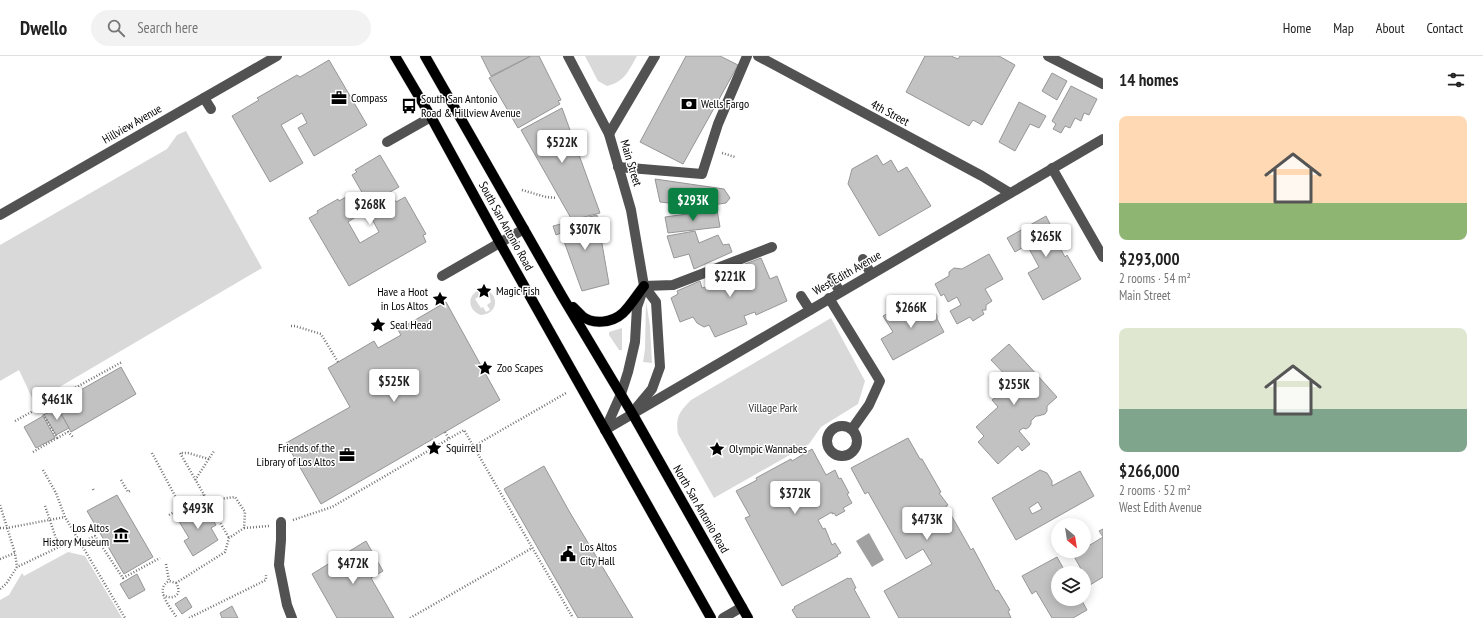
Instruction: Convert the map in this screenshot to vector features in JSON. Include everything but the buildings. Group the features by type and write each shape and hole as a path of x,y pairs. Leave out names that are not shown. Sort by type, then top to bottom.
{"main road":[{"name":"South San Antonio Road","path":"394,56 431,117 605,430"},
{"name":"South San Antonio Road","path":"425,56 562,296 632,413"},
{"path":"562,296 582,316 590,320 607,321 615,319 622,314 644,286"},
{"name":"North San Antonio Road","path":"632,413 748,618"},
{"path":"605,430 711,618"}],"street":[{"name":"Hillview Avenue","path":"0,215 277,56"},
{"name":"Main Street","path":"568,56 609,134 631,210 644,286 656,302 660,367 652,389 632,413"},
{"path":"609,134 655,56"},
{"path":"618,167 702,174 718,124 747,56"},
{"name":"4th Street","path":"758,56 982,176 1010,193"},
{"path":"1048,56 1103,84"},
{"path":"204,98 211,109"},
{"path":"387,142 431,117"},
{"name":"West Edith Avenue","path":"605,430 1103,139"},
{"path":"1052,168 1103,257"},
{"path":"442,276 524,229"},
{"path":"644,286 673,285 772,246"},
{"path":"863,259 871,274"},
{"path":"832,278 840,292"},
{"name":"Main Street","path":"605,430 621,394 628,372 634,342 637,306 644,286"},
{"path":"801,296 810,310"},
{"path":"829,298 880,381 869,405 852,429"},
{"path":"281,522 279,565 287,604 292,618"},
{"path":"723,618 742,607"}],"path":[{"path":"522,190 546,197 557,198"},
{"path":"291,326 321,334 338,362"},
{"path":"15,421 122,362"},
{"path":"474,446 566,393"},
{"path":"40,407 57,438"},
{"path":"281,522 294,520 332,507 464,430 573,618"},
{"path":"33,452 68,432 74,438"},
{"path":"445,432 449,439"},
{"path":"195,480 214,451"},
{"path":"152,453 181,507"},
{"path":"209,459 188,453 180,453 229,538"},
{"path":"43,470 56,493 65,517 125,618"},
{"path":"121,480 128,492 130,491"},
{"path":"169,514 204,495"},
{"path":"210,504 219,498 235,497 245,512 244,528"},
{"path":"0,505 15,553 17,567"},
{"path":"45,506 58,547"},
{"path":"0,528 65,517"},
{"path":"176,583 225,552 229,538 244,528 270,525 270,533"},
{"path":"81,543 95,536 123,578 160,558"},
{"path":"0,589 6,584 17,567 78,539"},
{"path":"410,618 532,548"},
{"path":"0,559 15,553"},
{"path":"166,564 169,581"},
{"path":"188,618 266,580 266,572"},
{"path":"163,595 168,598 174,597 178,593 179,588 176,583 169,581 164,584 161,589 163,595 177,618"}],"green space":[{"path":"585,56 637,56 626,75 613,84 607,86 598,81"},
{"path":"186,131 262,268 34,402 19,370 0,381 0,245 167,149 177,135"},
{"path":"483,289 489,291 495,299 494,307 487,314 481,315 476,313 471,305 471,297","holes":["486,292 491,302 487,305 490,310 486,312 483,307 481,308 475,299"]},
{"path":"646,301 650,326 652,363 643,362 645,349"},
{"name":"Village Park","path":"831,318 865,381 858,404 821,427 809,444 714,498 678,434 677,423 681,411 691,400"},
{"path":"622,328 622,350 619,350 609,335 609,332"},
{"path":"68,552 85,556 122,618 0,618 0,600 9,595 22,573 24,576"}],"shaded area":[{"path":"869,533 884,560 872,567 856,541"}],"place":[{"name":"Compass","path":"339,98"},
{"name":"Wells Fargo","path":"689,104"},
{"name":"South San Antonio Road & Hillview Avenue","path":"409,106"},
{"name":"Magic Fish","path":"484,291"},
{"name":"Have a Hoot in Los Altos","path":"440,299"},
{"name":"Seal Head","path":"378,325"},
{"name":"Zoo Scapes","path":"485,368"},
{"name":"Squirrel!","path":"434,448"},
{"name":"Olympic Wannabes","path":"717,449"},
{"name":"Friends of the Library of Los Altos","path":"347,455"},
{"name":"Los Altos History Museum","path":"121,535"},
{"name":"Los Altos City Hall","path":"568,554"}]}
